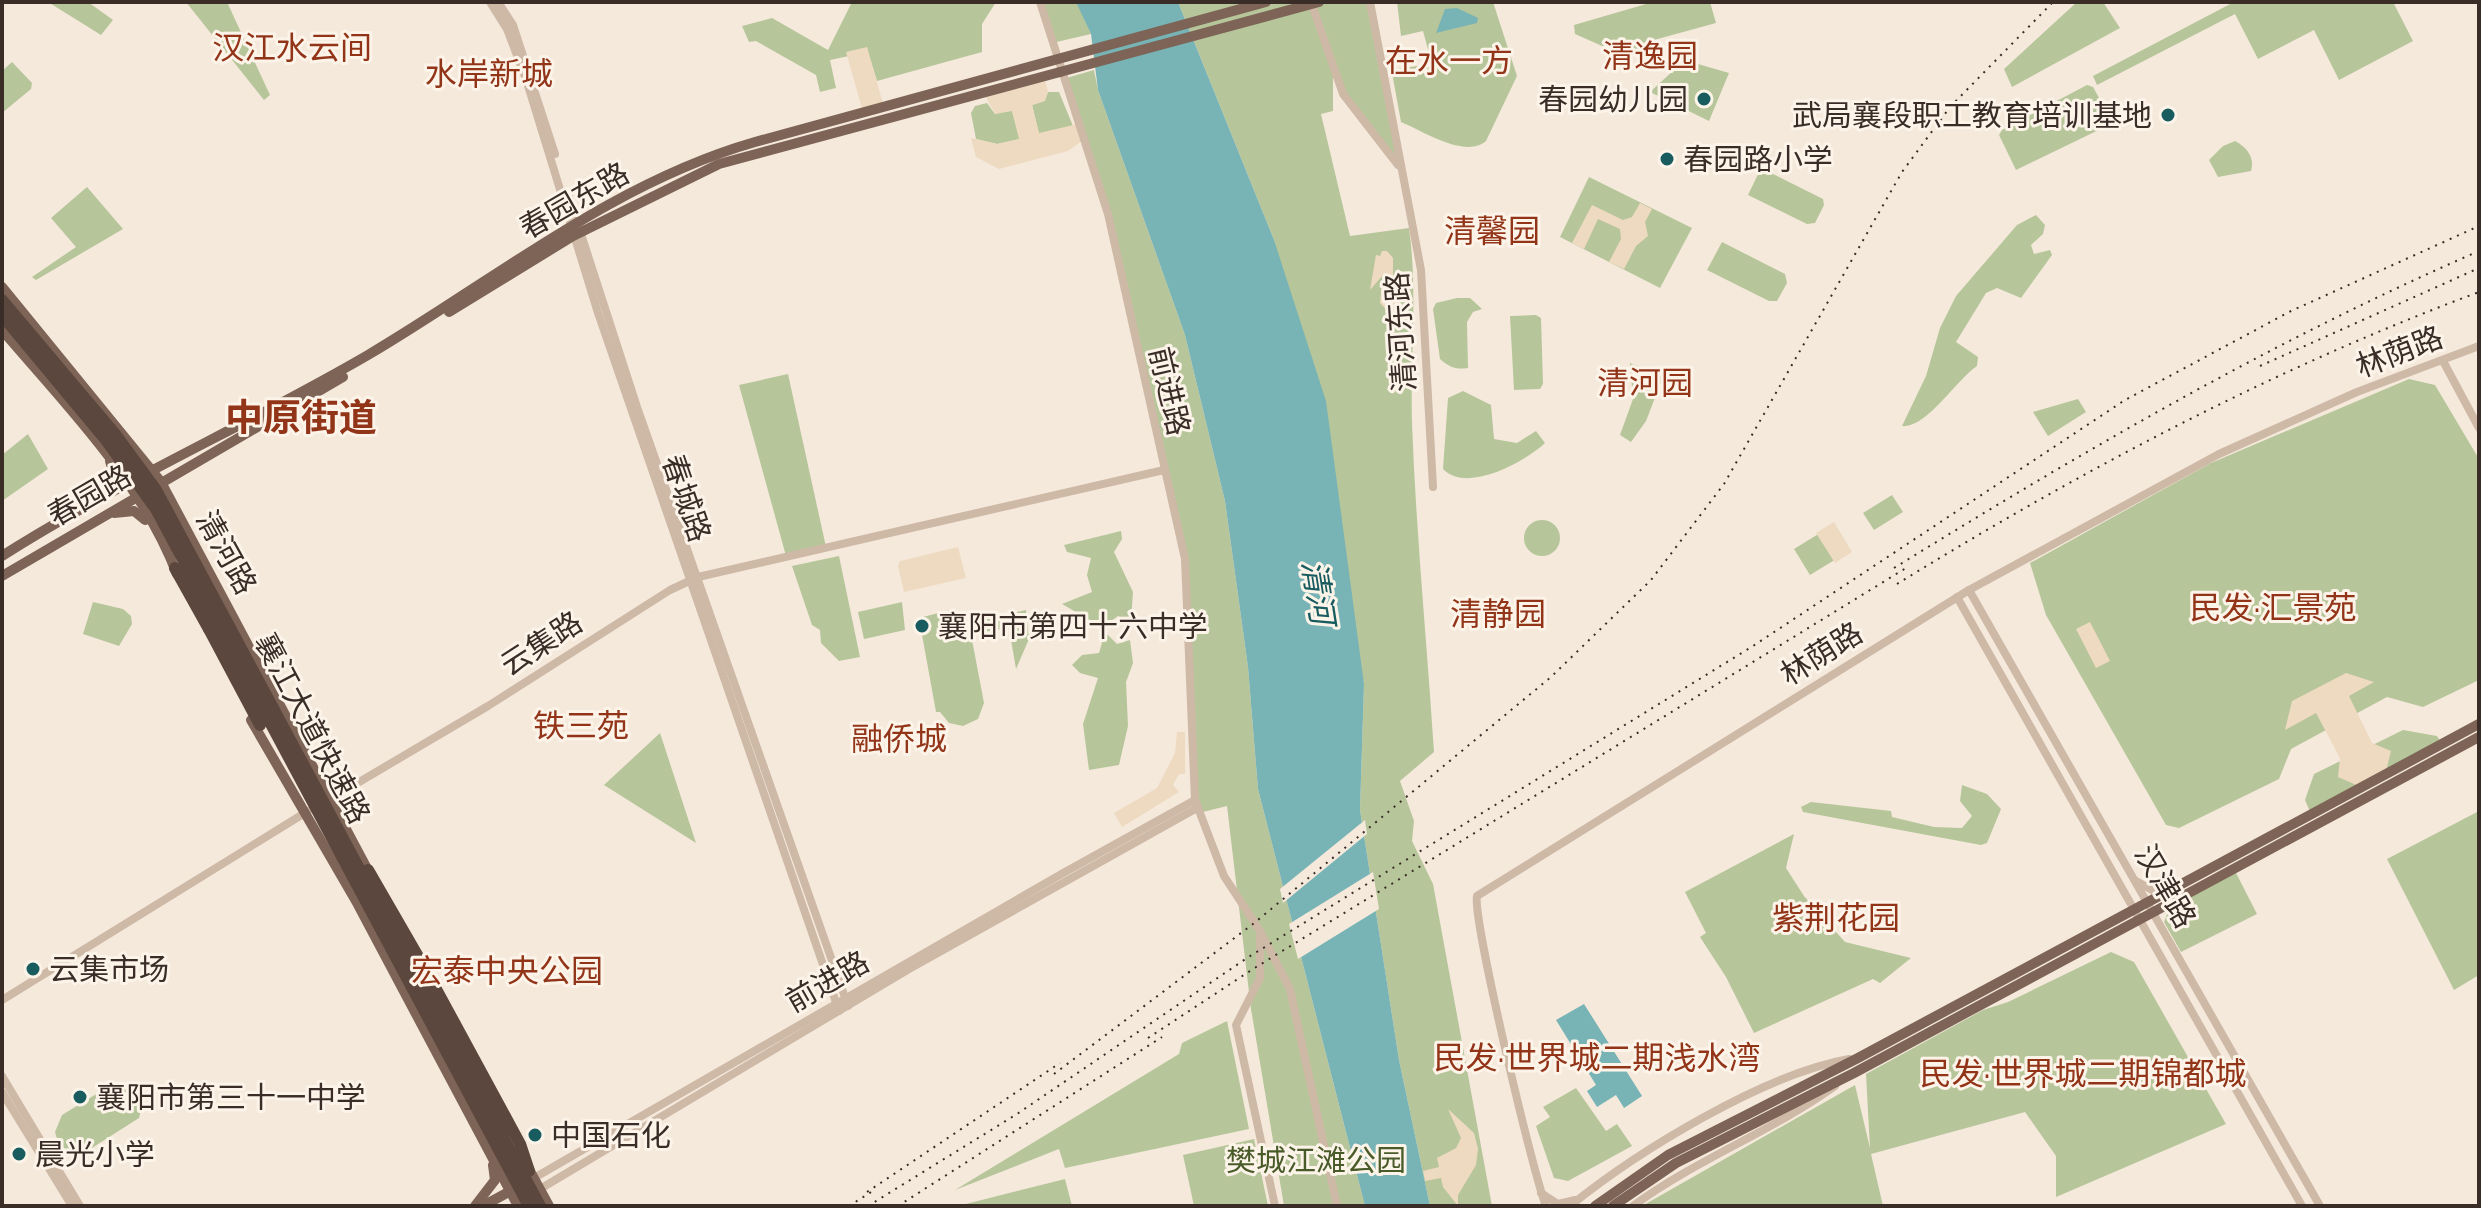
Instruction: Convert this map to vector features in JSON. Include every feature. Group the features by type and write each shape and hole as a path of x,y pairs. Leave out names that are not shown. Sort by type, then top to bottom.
{"highway":[{"name":"襄江大道快速路","path":"2,300 115,434 156,490 540,1206"},
{"name":"襄江大道快速路","path":"2,315 106,440 156,509 367,907 518,1205"},
{"path":"174,565 297,794 367,907"},
{"path":"368,870 520,1144 527,1169 548,1206"}],"main road":[{"name":"春园东路","path":"151,469 228,434 370,354 576,229 718,152 1266,2"},
{"name":"春园东路","path":"161,482 231,445 576,229 719,164 1319,2"},
{"name":"清河路","path":"2,287 161,482 548,1206"},
{"name":"清河路","path":"2,330 108,455 135,495 174,565 188,601 245,708 306,812 518,1205"},
{"path":"136,449 155,461 173,460"},
{"path":"101,497 112,468 108,455"},
{"name":"春园路","path":"2,556 151,469"},
{"path":"175,507 171,491 180,471"},
{"name":"春园路","path":"2,576 161,482"},
{"path":"93,521 122,510 134,511 143,516 174,565"},
{"path":"2169,896 2479,724"},
{"path":"1595,1206 1668,1155 1854,1073 2150,906 2479,737"},
{"path":"1613,1206 1754,1115 2117,924"},
{"path":"475,1206 495,1180 491,1156"},
{"name":"前进路","path":"483,1206 534,1178"},
{"name":"前进路","path":"518,1205 540,1189"}],"street":[{"name":"春城路","path":"490,2 507,29 526,79 694,579 842,1004"},
{"name":"春城路","path":"498,2 513,25 527,65 576,229"},
{"name":"前进路","path":"534,1178 1196,804 1185,559 1108,214 1040,2"},
{"name":"清河东路","path":"1311,2 1333,74 1343,94 1403,175"},
{"name":"清河东路","path":"1370,2 1421,270 1433,487"},
{"path":"1368,125 1377,129 1385,127 1390,112"},
{"name":"林荫路","path":"1540,1192 1475,904 1477,896 1969,590 2219,454 2357,392 2479,346"},
{"path":"2443,361 2479,428"},
{"name":"云集路","path":"2,1000 306,812 694,579 1164,470"},
{"name":"汉津路","path":"1969,590 2320,1206"},
{"name":"汉津路","path":"1957,597 2302,1206"},
{"path":"1194,779 1191,792 1179,812 1201,820"},
{"path":"1196,804 1224,876 1260,931 1290,989 1337,1206"},
{"path":"2135,880 2169,896 2161,927"},
{"path":"2123,890 2124,905 2117,924 2150,936"},
{"path":"1260,931 1260,978 1236,1025 1275,1206"},
{"name":"前进路","path":"540,1189 842,1004"},
{"path":"1570,1206 1650,1149 1711,1115 1813,1066 1858,1058"},
{"path":"1633,1206 1688,1170 1791,1118 1854,1073"},
{"path":"2,1076 80,1206"},
{"path":"2,1092 72,1206"},
{"path":"1540,1192 1558,1204 1582,1196"},
{"path":"1540,1192 1546,1206"}],"green space":[{"path":"48,2 88,2 113,20 101,35"},
{"path":"186,2 227,2 270,95 264,100"},
{"path":"852,2 996,2 982,24 982,52 877,81 868,52 830,60 836,88 820,92 816,75 756,41 749,42 742,26 772,18 828,50"},
{"path":"1040,2 1077,2 1091,34 1052,43"},
{"path":"1178,2 1370,2 1403,175 1333,77 1333,111 1321,114 1350,236 1409,228 1413,276 1414,464 1434,752 1400,781 1414,821 1412,841 1433,884 1492,1206 1430,1206 1399,1060 1360,810 1364,684 1274,240"},
{"path":"1397,2 1493,2 1517,76 1486,141 1477,146 1456,145 1401,122 1393,78 1397,69 1432,64 1423,31 1401,36"},
{"path":"1653,2 1710,2 1716,23 1654,40 1627,57 1575,34 1574,25"},
{"path":"2077,2 2103,2 2120,28 2012,87 2004,69"},
{"path":"2234,2 2393,2 2413,41 2339,80 2314,30 2258,59 2235,14 2097,85 2093,76"},
{"path":"12,62 32,83 31,89 2,113 2,71"},
{"path":"1698,64 1729,73 1709,121 1650,92 1674,70"},
{"name":"樊城江滩公园","path":"1094,70 1098,90 1185,335 1225,501 1248,667 1258,789 1365,1206 1284,1206 1251,1009 1227,806 1199,813 1185,559 1108,214 1063,79"},
{"path":"2087,85 2093,87 2113,123 2016,170 1999,135 2002,130"},
{"path":"1048,92 1059,92 1073,126 1039,134 1032,105 1044,101"},
{"path":"987,103 995,114 1012,110 1020,139 997,144 976,139 971,113 975,106"},
{"path":"2235,141 2249,153 2251,171 2218,177 2209,160 2223,146"},
{"path":"1761,168 1823,199 1824,205 1815,223 1807,224 1748,195"},
{"path":"1589,177 1692,228 1660,288 1560,237"},
{"path":"87,187 123,229 36,280 32,277 76,247 51,218"},
{"path":"2036,215 2045,225 2043,234 2031,245 2034,254 2050,250 2052,255 2021,298 1997,288 1986,293 1956,342 1978,357 1977,366 1921,420 1902,426 1926,376 1940,328 1956,296 2017,225"},
{"path":"1722,242 1785,274 1787,283 1777,301 1769,301 1707,270"},
{"path":"1470,298 1482,309 1473,312 1467,322 1468,368 1460,369 1440,359 1433,309 1436,303"},
{"path":"1536,315 1541,318 1543,384 1540,389 1514,390 1510,316"},
{"path":"1630,363 1663,377 1646,421 1631,442 1620,435 1633,399"},
{"path":"788,374 826,547 786,556 739,385"},
{"path":"2409,379 2435,385 2479,459 2479,680 2423,707 2387,697 2291,749 2279,779 2179,828 2166,825 2046,615 2030,563 2211,463"},
{"path":"1463,391 1491,405 1494,439 1517,443 1536,431 1545,443 1524,459 1496,472 1481,477 1453,476 1443,469 1448,398"},
{"path":"2078,399 2086,412 2048,436 2033,412"},
{"path":"28,434 48,469 2,501 2,455"},
{"path":"1892,495 1903,512 1874,530 1863,513"},
{"path":"1542,520 1555,525 1560,538 1555,551 1542,556 1529,551 1524,538 1529,525"},
{"path":"1833,525 1849,551 1810,575 1794,549"},
{"path":"1121,531 1122,539 1114,552 1133,592 1131,622 1118,616 1107,624 1095,623 1062,604 1092,592 1087,575 1091,558 1067,552 1064,545"},
{"path":"839,556 860,657 839,661 821,643 820,630 812,625 792,566"},
{"path":"93,602 123,609 131,616 132,624 119,646 83,634"},
{"path":"902,602 905,630 864,639 858,612"},
{"path":"950,610 962,615 969,624 984,703 978,719 963,726 949,723 940,712 936,712 919,618"},
{"path":"1026,610 1029,639 1016,669 1009,628 983,632 980,620"},
{"path":"1105,632 1117,644 1130,640 1133,663 1126,682 1128,726 1119,765 1089,770 1083,724 1098,678 1080,673 1072,665 1082,655 1099,653"},
{"path":"2403,730 2437,736 2442,744 2311,814 2305,800 2314,774"},
{"path":"660,733 696,843 604,785"},
{"path":"1962,785 1987,794 2001,809 1987,843 1981,845 1803,812 1801,807 1811,802 1891,811 1892,817 1934,827 1962,828 1972,816 1960,801"},
{"path":"2479,811 2479,975 2454,990 2387,859"},
{"path":"1794,834 1786,868 1804,896 1845,942 1911,958 1880,983 1873,979 1754,1033 1726,977 1700,937 1706,933 1685,892"},
{"path":"2235,871 2257,914 2181,952 2164,922 2171,904"},
{"path":"2111,952 2134,962 2226,1124 2056,1197 2056,1156 2025,1112 1871,1154 1883,1206 1642,1206 1855,1085 1870,1148 1866,1074 1983,1010 2008,1002"},
{"path":"1227,1021 1249,1129 1065,1168 1059,1149 955,1190 1179,1054 1182,1043"},
{"path":"111,1085 125,1086 135,1093 140,1104 139,1118 84,1153 74,1153 65,1148 55,1132 62,1115"},
{"path":"1576,1088 1606,1131 1617,1124 1632,1146 1568,1181 1554,1178 1536,1126 1550,1117 1543,1107"},
{"path":"1254,1139 1268,1206 1194,1206 1183,1155"},
{"path":"1065,1179 1072,1206 958,1206"}],"shaded area":[{"path":"867,47 884,107 863,112 846,52"},
{"path":"1044,76 1048,92 1045,101 1032,105 1039,133 1078,124 1083,140 1068,151 999,169 976,157 971,138 997,144 1019,139 1012,111 995,114 983,92"},
{"path":"1640,203 1652,209 1645,222 1648,236 1636,246 1624,269 1609,262 1621,239 1620,229 1598,219 1584,249 1572,243 1592,205 1623,220 1632,217"},
{"path":"1382,251 1387,251 1393,258 1393,287 1401,304 1394,318 1380,303 1383,275 1370,290 1376,255 1380,256"},
{"path":"1834,522 1852,552 1835,563 1816,533"},
{"path":"958,547 966,578 904,592 898,566 900,561"},
{"path":"2090,622 2110,661 2096,668 2076,629"},
{"path":"2346,673 2374,682 2349,696 2372,743 2391,751 2385,775 2361,787 2338,777 2340,758 2316,713 2285,730 2292,701"},
{"path":"1177,732 1185,732 1185,774 1179,774 1173,785 1179,792 1122,827 1114,813 1157,788 1175,753"},
{"path":"1448,1109 1474,1133 1478,1149 1476,1165 1458,1195 1458,1206 1443,1187 1441,1178 1425,1181 1423,1171 1439,1167 1437,1158 1456,1148 1461,1138"}],"water":[{"name":"清河","path":"1076,2 1178,2 1274,240 1326,401 1364,684 1360,810 1399,1060 1430,1206 1365,1206 1258,789 1248,667 1225,501 1185,335 1098,90 1091,34"},
{"path":"1457,8 1478,18 1477,23 1436,33 1445,9"},
{"path":"1584,1004 1642,1096 1624,1108 1616,1095 1597,1107 1587,1091 1596,1085 1556,1020"}],"pier":[{"path":"1365,820 1367,834 1283,903 1280,889"},
{"path":"1373,872 1379,909 1298,959 1289,924"}],"railway":[{"path":"1054,1074 1253,924 1551,677 1651,580 1724,484 1902,172 1950,107 2053,2"},
{"path":"868,1206 1017,1114 1247,958 1753,646 2125,400 2291,311 2479,226"},
{"path":"1894,568 2180,399 2327,322 2479,251"},
{"path":"2260,366 2479,268"},
{"path":"1897,584 2037,501 2181,424 2328,354 2479,292"},
{"path":"1148,1038 1253,969 1906,568"},
{"path":"898,1206 1162,1037"},
{"path":"867,1192 1060,1063"},
{"path":"849,1206 876,1189"}],"place":[{"name":"春园幼儿园","path":"1704,99"},
{"name":"武局襄段职工教育培训基地","path":"2168,115"},
{"name":"春园路小学","path":"1667,159"},
{"name":"襄阳市第四十六中学","path":"922,626"},
{"name":"云集市场","path":"33,969"},
{"name":"襄阳市第三十一中学","path":"80,1097"},
{"name":"中国石化","path":"535,1135"},
{"name":"晨光小学","path":"19,1154"}],"district":[{"name":"汉江水云间","path":"292,47"},
{"name":"清逸园","path":"1650,55"},
{"name":"在水一方","path":"1449,60"},
{"name":"水岸新城","path":"489,73"},
{"name":"清馨园","path":"1492,230"},
{"name":"清河园","path":"1645,382"},
{"name":"中原街道","path":"301,417"},
{"name":"民发·汇景苑","path":"2273,607"},
{"name":"清静园","path":"1498,613"},
{"name":"铁三苑","path":"581,725"},
{"name":"融侨城","path":"899,738"},
{"name":"紫荆花园","path":"1836,917"},
{"name":"宏泰中央公园","path":"507,970"},
{"name":"民发·世界城二期浅水湾","path":"1597,1057"},
{"name":"民发·世界城二期锦都城","path":"2083,1073"}]}
